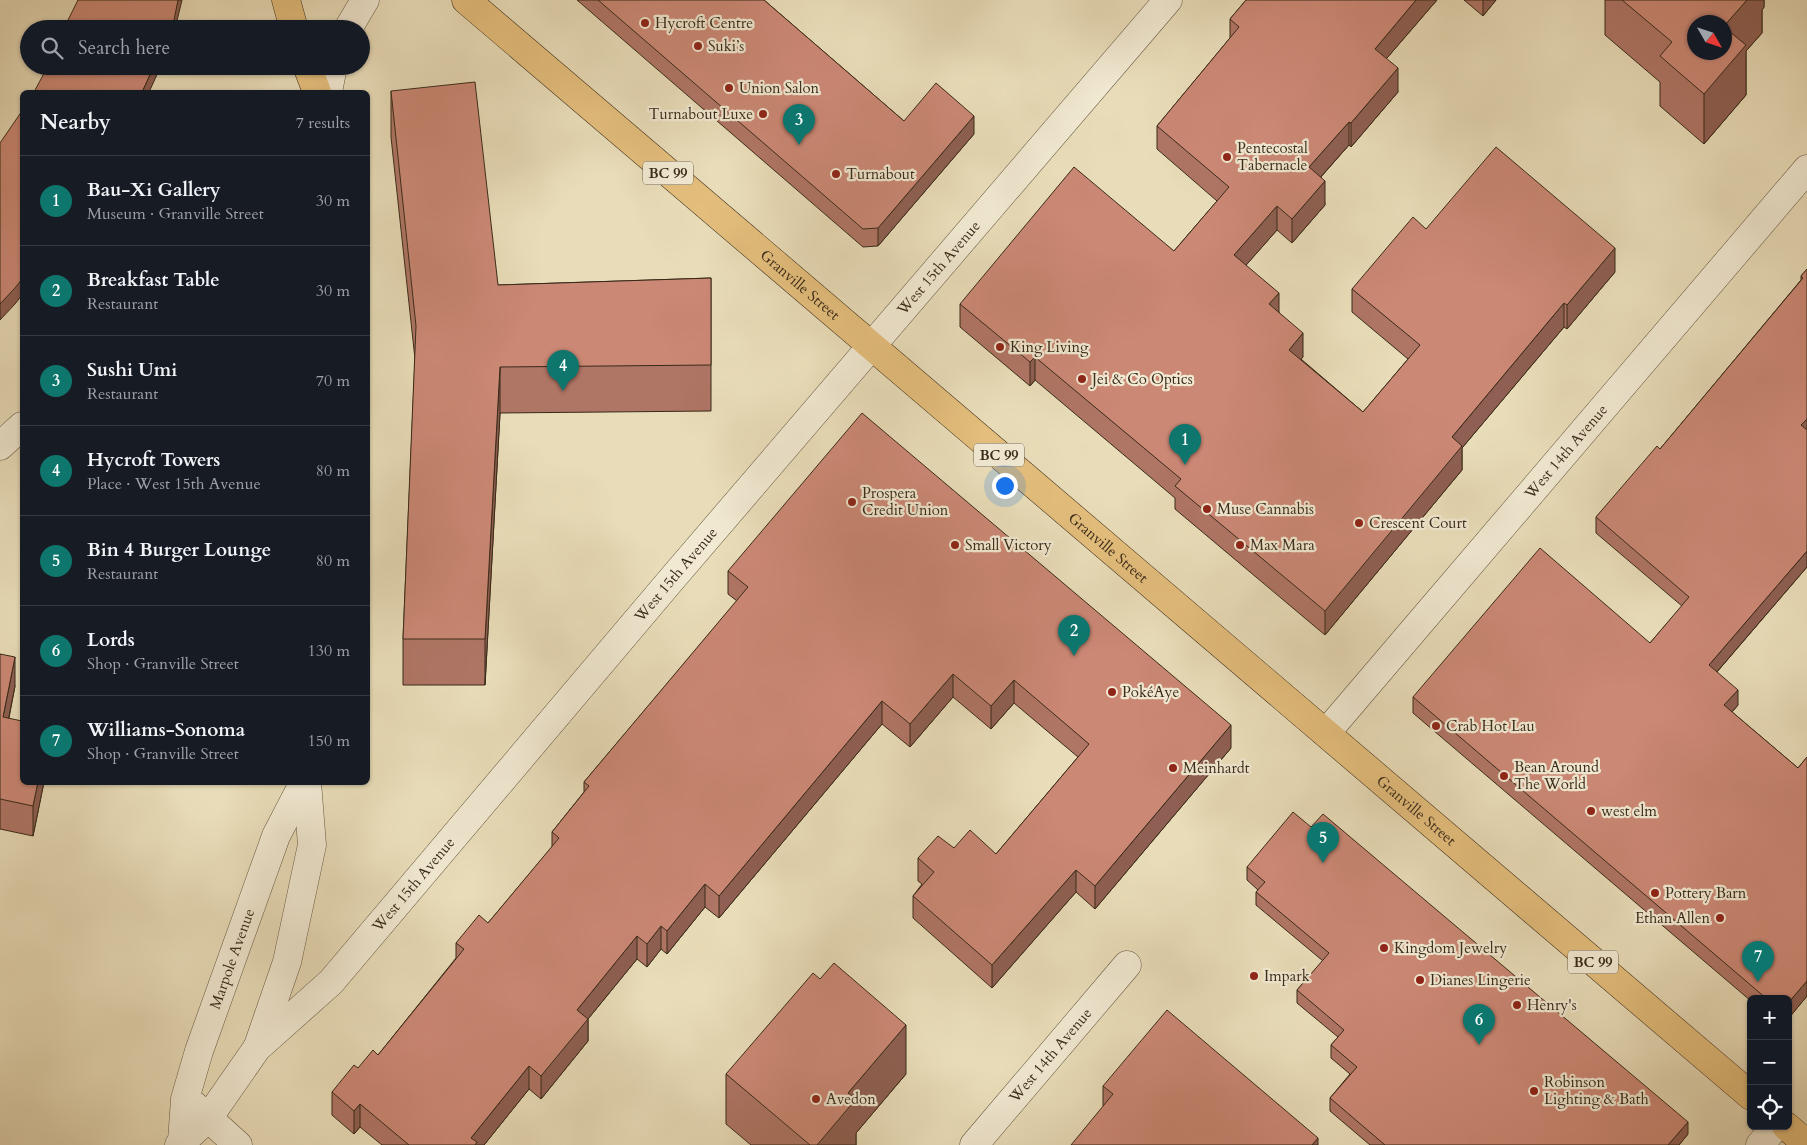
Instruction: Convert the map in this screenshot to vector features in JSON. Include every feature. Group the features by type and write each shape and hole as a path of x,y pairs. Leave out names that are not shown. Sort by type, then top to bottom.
{"highway":[{"path":"286,0 292,20"},
{"name":"Granville Street","path":"466,0 1747,1093"},
{"path":"311,75 316,90"},
{"path":"1791,1130 1807,1144"}],"street":[{"path":"353,20 365,0"},
{"name":"West 15th Avenue","path":"183,1144 209,1117 258,1048 331,982 670,580 1168,0"},
{"path":"328,90 331,75"},
{"name":"West 14th Avenue","path":"1326,733 1807,169"},
{"path":"0,446 20,428"},
{"name":"Marpole Avenue","path":"183,1144 185,1099 202,1042 276,836 304,785"},
{"name":"Marpole Avenue","path":"258,1048 287,962 312,845 306,785"},
{"name":"West 14th Avenue","path":"974,1145 1127,965"},
{"path":"185,1099 209,1117 238,1145"},
{"path":"1760,1145 1773,1130"}],"building":[{"path":"78,0 178,0 174,20 68,20"},
{"path":"598,0 764,0 904,121 936,83 974,116 878,228 863,229"},
{"path":"1246,0 1416,0 1375,49 1398,68 1351,123 1349,122 1309,167 1325,181 1292,219 1277,206 1234,255 1279,293 1269,304 1303,333 1289,350 1363,412 1420,345 1352,289 1413,217 1426,229 1496,147 1615,248 1567,305 1564,303 1452,437 1462,446 1325,611 1175,486 1181,479 1035,357 1030,362 960,304 1074,167 1174,251 1229,187 1157,126 1239,27 1230,19"},
{"path":"1622,0 1747,0 1732,17 1732,15 1687,15 1687,60 1732,60 1732,34 1746,45 1704,94 1660,56 1672,42"},
{"path":"43,75 150,75 143,90 35,90"},
{"path":"475,82 498,285 711,278 711,365 500,367 485,639 403,639 416,326 391,91"},
{"path":"20,114 20,282 0,304 0,143"},
{"path":"1807,269 1807,419 1801,425 1807,430 1807,551 1709,665 1738,690 1724,705 1798,768 1807,757 1807,981 1792,998 1792,995 1762,995 1413,697 1540,548 1650,643 1689,597 1596,517 1657,446 1660,449 1803,278 1801,276"},
{"path":"862,413 1231,725 1095,886 1076,870 992,965 913,896 934,872 918,858 938,836 954,848 970,830 996,854 1089,744 1014,680 991,706 953,674 910,724 882,701 719,896 705,884 667,931 661,926 647,944 637,936 577,1010 588,1019 541,1076 529,1066 471,1138 477,1142 475,1145 409,1145 360,1104 354,1111 332,1092 354,1065 358,1068 373,1050 378,1055 464,949 456,943 479,915 488,923 559,838 552,832 589,786 584,782 748,587 728,571"},
{"path":"0,654 15,657 3,717 20,721 20,785 37,785 33,806 0,799"},
{"path":"1293,812 1311,827 1323,814 1688,1122 1668,1145 1385,1145 1330,1098 1357,1067 1331,1045 1344,1030 1297,990 1329,953 1256,892 1265,882 1247,867"},
{"path":"834,963 906,1025 848,1093 856,1099 817,1145 810,1145 726,1074 813,973 820,979"},
{"path":"1167,1010 1318,1138 1312,1145 1071,1145 1113,1094 1103,1086"}],"place":[{"name":"Hycroft Centre","path":"645,23"},
{"name":"Suki’s","path":"698,46"},
{"name":"Union Salon","path":"729,88"},
{"name":"Turnabout Luxe","path":"763,114"},
{"name":"Sushi Umi","path":"799,145"},
{"name":"Pentecostal Tabernacle","path":"1227,157"},
{"name":"Turnabout","path":"836,174"},
{"name":"King Living","path":"1000,347"},
{"name":"Jei & Co Optics","path":"1082,379"},
{"name":"Hycroft Towers","path":"563,391"},
{"name":"Bau-Xi Gallery","path":"1185,465"},
{"name":"Prospera Credit Union","path":"852,502"},
{"name":"Muse Cannabis","path":"1207,509"},
{"name":"Crescent Court","path":"1359,523"},
{"name":"Small Victory","path":"955,545"},
{"name":"Max Mara","path":"1240,545"},
{"name":"Breakfast Table","path":"1074,656"},
{"name":"PokéAye","path":"1112,692"},
{"name":"Crab Hot Lau","path":"1436,726"},
{"name":"Meinhardt","path":"1173,768"},
{"name":"Bean Around The World","path":"1504,776"},
{"name":"west elm","path":"1591,811"},
{"name":"Bin 4 Burger Lounge","path":"1323,863"},
{"name":"Pottery Barn","path":"1655,893"},
{"name":"Ethan Allen","path":"1720,918"},
{"name":"Kingdom Jewelry","path":"1384,948"},
{"name":"Impark","path":"1254,976"},
{"name":"Dianes Lingerie","path":"1420,980"},
{"name":"Williams-Sonoma","path":"1758,982"},
{"name":"Henry's","path":"1517,1005"},
{"name":"Lords","path":"1479,1045"},
{"name":"Robinson Lighting & Bath","path":"1534,1091"},
{"name":"Avedon","path":"816,1099"}]}
